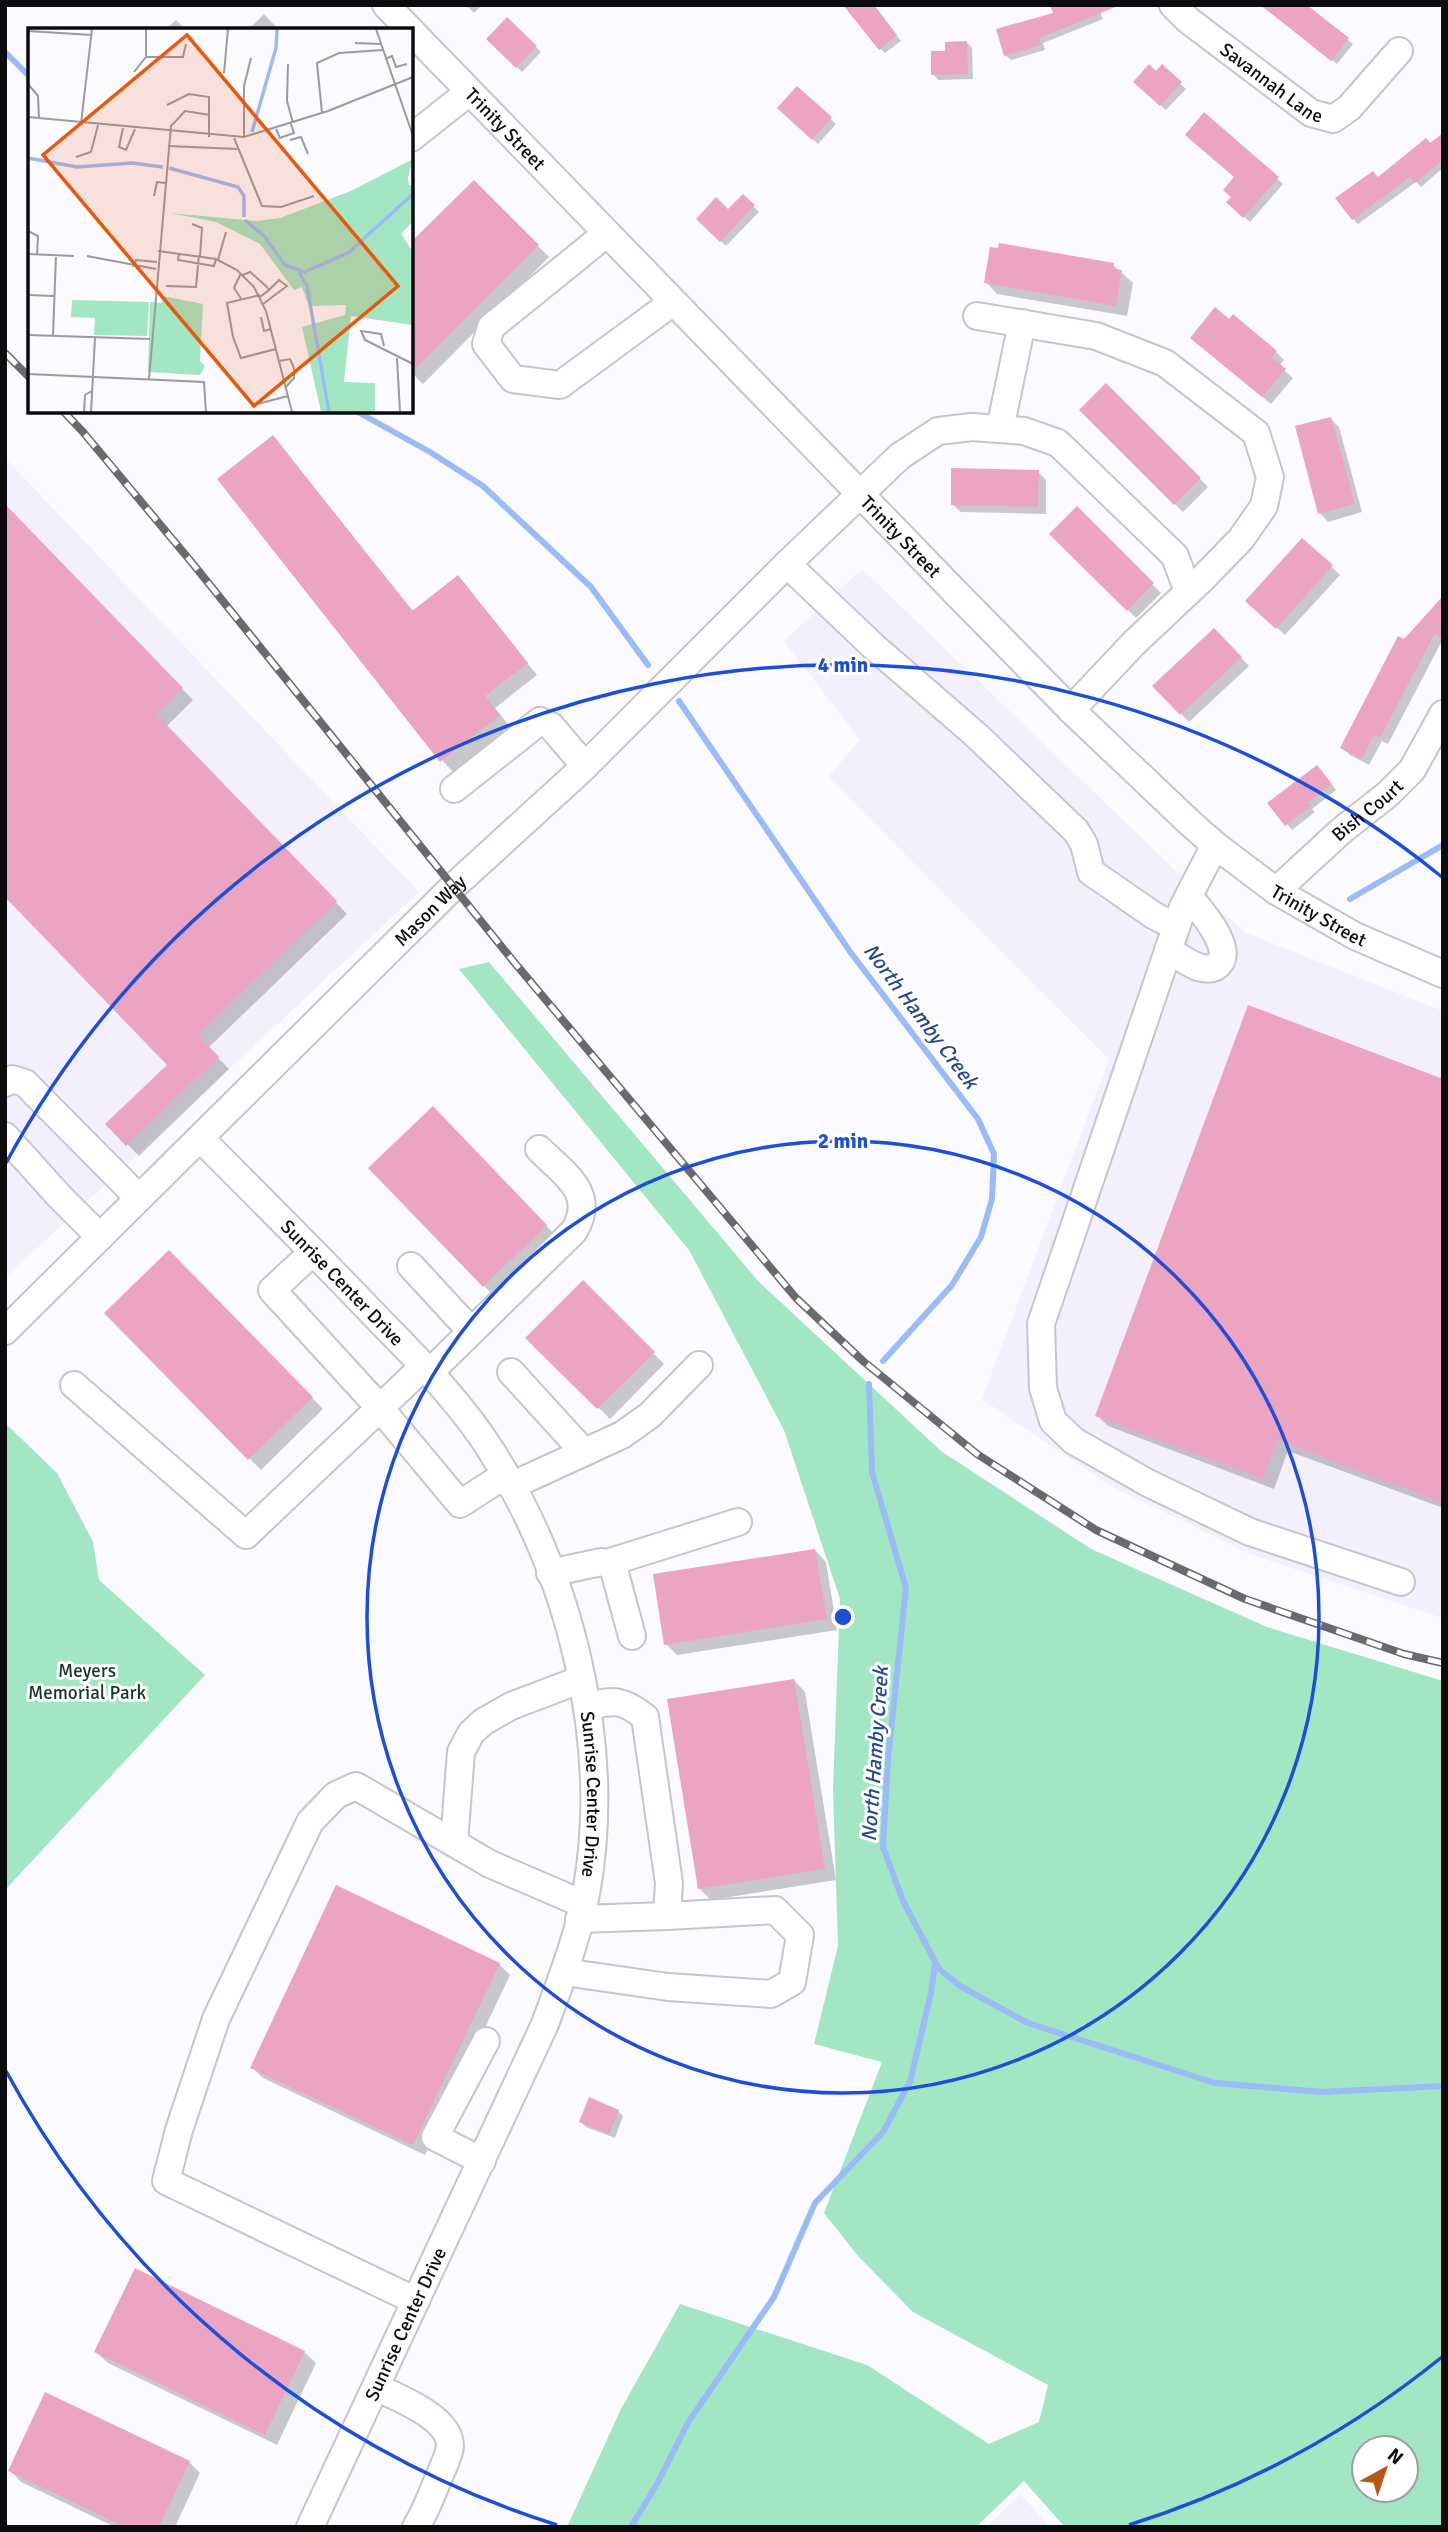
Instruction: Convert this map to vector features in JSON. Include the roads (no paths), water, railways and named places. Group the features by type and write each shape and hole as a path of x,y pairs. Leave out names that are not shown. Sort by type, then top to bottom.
{"street":[{"name":"Trinity Street","path":"386,5 407,28"},
{"name":"Savannah Lane","path":"1173,5 1188,20 1311,113 1333,119 1349,108 1399,51"},
{"name":"Trinity Street","path":"413,34 1071,710 1215,845 1276,891 1355,936 1443,974"},
{"path":"413,136 469,92"},
{"path":"606,234 491,327 486,344 513,379 560,385 673,302"},
{"path":"978,316 1096,336 1165,363 1256,433 1270,477 1264,506 1241,540 1133,644 1071,710"},
{"path":"1000,429 1022,323"},
{"name":"Mason Way","path":"5,1331 454,886 585,766 786,564 900,456 938,431 972,427 1024,430 1058,443 1175,556 1188,592"},
{"path":"786,564 872,645 976,735 1076,831 1084,844 1091,872 1153,915 1199,967 1210,969 1219,965 1223,954 1220,940 1189,896"},
{"name":"Bish Court","path":"1276,891 1412,770 1443,714"},
{"path":"454,789 540,721 551,726 585,766"},
{"path":"1215,845 1189,896 1172,939 1041,1324 1043,1388 1053,1422 1074,1441 1148,1483 1250,1532 1401,1582"},
{"path":"5,1083 12,1079 25,1083 139,1198"},
{"path":"5,1136 100,1237"},
{"name":"Sunrise Center Drive","path":"200,1138 426,1370 454,1401 491,1450 530,1518 575,1641 587,1706 592,1766 593,1828 587,1887 564,1972 545,2024 310,2527"},
{"path":"74,1385 246,1535 380,1408 471,1332 575,1231 582,1218 579,1189 539,1149"},
{"path":"313,1252 272,1290 380,1408 460,1504 508,1480 622,1435 650,1415 699,1365"},
{"path":"411,1266 471,1332"},
{"path":"511,1372 584,1452"},
{"path":"550,1573 607,1563 738,1522"},
{"path":"607,1563 614,1570 632,1636"},
{"path":"454,1843 461,1752 471,1732 511,1706 582,1679"},
{"path":"587,1706 612,1701 628,1704 645,1717 669,1884 667,1916"},
{"path":"416,2301 166,2182 179,2130 216,2019 310,1822 336,1795 356,1786 490,1864 581,1912 667,1916 775,1910 800,1935 792,1982 772,1994 668,1987 564,1972"},
{"path":"482,2161 435,2137 486,2040"},
{"path":"376,2387 420,2409 436,2420 448,2434 450,2448 427,2509 415,2527"}],"waterway":[{"name":"North Hamby Creek","path":"5,52 28,75"},
{"name":"North Hamby Creek","path":"360,413 430,452 483,486 591,587 648,665"},
{"name":"North Hamby Creek","path":"679,701 851,953 978,1119 994,1154 992,1199 981,1237 952,1285 883,1361"},
{"path":"1350,899 1443,845"},
{"name":"North Hamby Creek","path":"869,1384 872,1472 906,1588 888,1760 883,1847 903,1901 939,1969 960,1986 1028,2023 1215,2083 1322,2092 1443,2086"},
{"path":"631,2527 657,2484 689,2421 774,2297 815,2203 883,2132 910,2082 935,1964"}],"railway":[{"path":"5,353 28,376"},
{"path":"65,413 193,564 514,962 796,1298 863,1361 977,1454 1096,1530 1245,1599 1404,1654 1443,1663"}],"park label":[{"name":"Meyers Memorial Park","path":"87,1681"}]}
